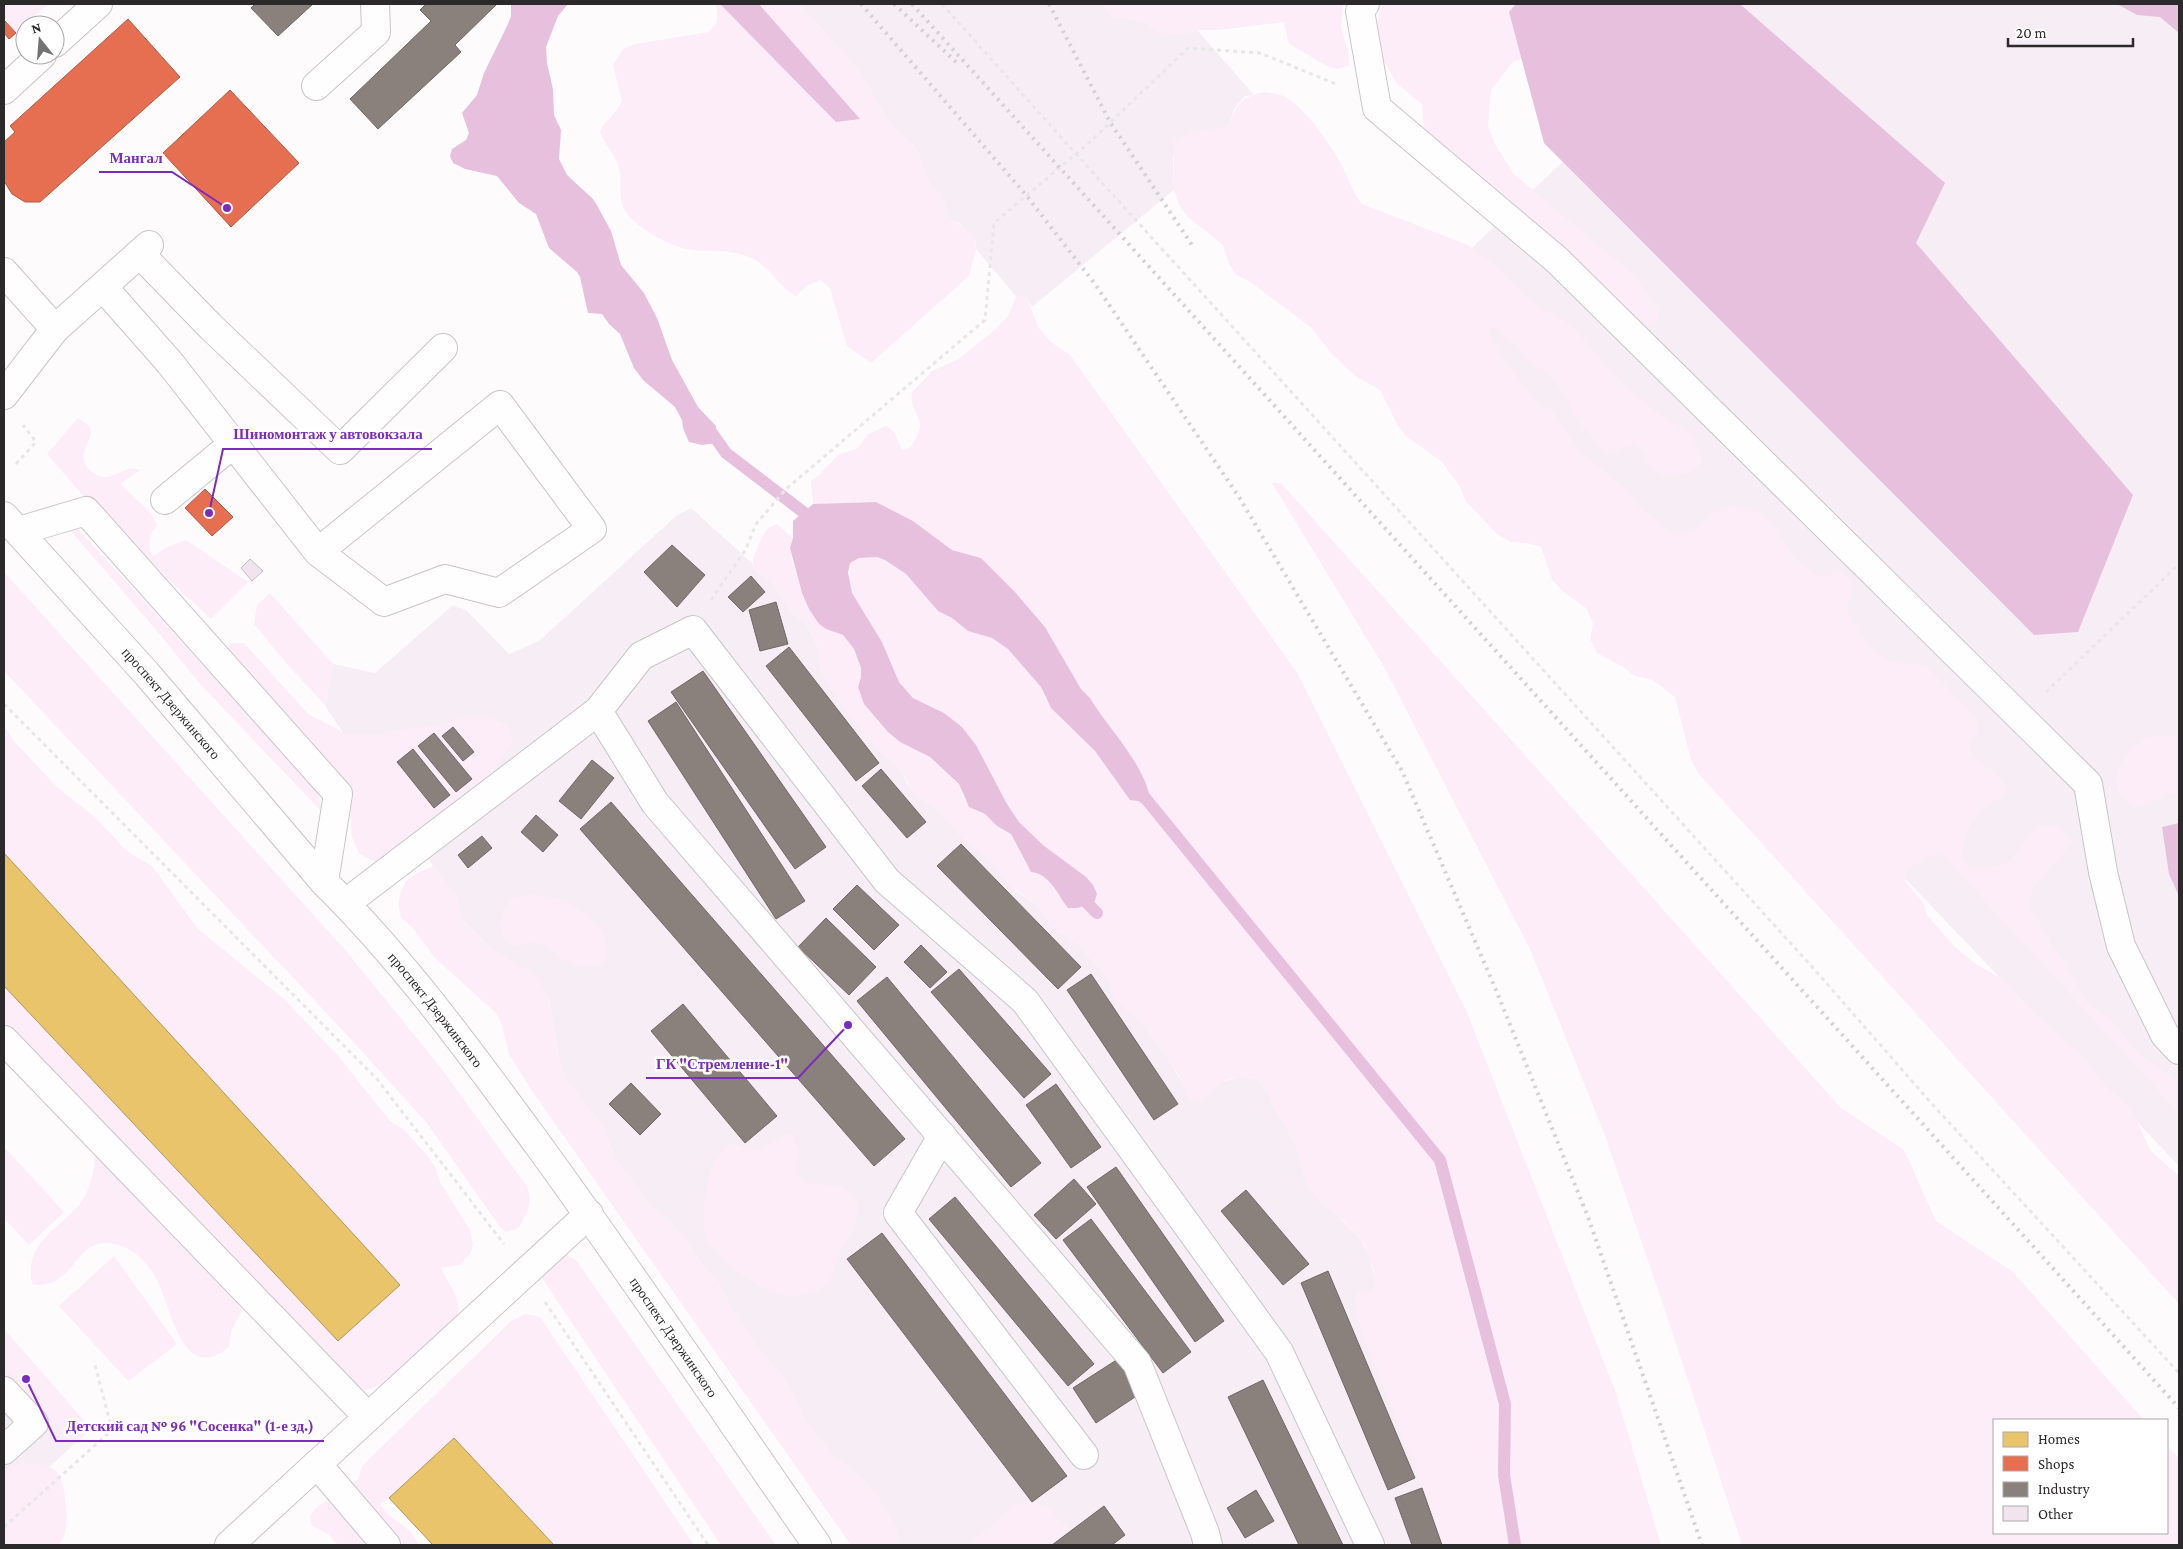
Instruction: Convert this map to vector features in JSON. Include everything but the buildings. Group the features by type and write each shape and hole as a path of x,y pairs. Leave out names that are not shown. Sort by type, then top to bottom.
{"main road":[{"path":"65,34 98,4"},
{"path":"316,86 376,32 375,4"},
{"path":"1365,4 1360,11 1377,108 1557,260 2088,784 2103,872 2121,946 2164,1035 2179,1050"},
{"path":"4,90 31,65"},
{"path":"4,395 55,329 144,249 210,326 340,450 443,348"},
{"path":"4,272 55,329"},
{"path":"103,287 170,363 318,552 384,602 445,579 499,594 592,529 500,405 318,552"},
{"path":"165,500 233,444"},
{"path":"11,524 86,511 338,794 324,882"},
{"name":"проспект Дзержинского","path":"11,524 147,674 324,882 346,903 420,988 482,1068 589,1214 817,1545"},
{"path":"346,903 598,711 641,656 693,630 887,881 1025,1001 1279,1352 1370,1545"},
{"path":"598,711 655,803 1137,1363 1205,1532 1208,1545"},
{"path":"4,1040 368,1417"},
{"path":"942,1136 898,1213 1084,1455"},
{"path":"229,1545 589,1214"},
{"path":"4,1392 34,1424 4,1450"},
{"path":"317,1464 386,1545"}],"path":[{"path":"942,4 1794,947 1932,1104 2179,1373"},
{"path":"693,630 724,579 746,548 756,524 786,489 985,320 994,223 1076,154 1188,48 1260,53 1355,91 1377,108"},
{"path":"16,464 36,442 22,423"},
{"path":"2019,717 2179,564"},
{"path":"4,704 377,1079 526,1272 708,1545"},
{"path":"4,1527 112,1430 94,1361"}],"shaded area":[{"path":"4,4 48,4 36,15 15,15 15,32 4,20"},
{"path":"511,4 568,4 558,16 546,47 547,63 553,89 554,115 561,130 559,159 567,175 593,199 598,207 611,231 621,265 644,293 657,318 672,360 698,407 716,426 716,443 702,445 689,442 682,420 675,407 643,380 634,368 620,334 602,314 588,313 580,277 577,272 549,248 536,214 519,203 497,176 465,169 453,163 450,156 452,149 466,140 469,133 462,113 477,95 484,73 511,16"},
{"path":"715,4 800,4 860,73 892,127 914,145 932,188 939,192 944,202 949,219 968,229 975,238 976,249 969,276 871,363 847,346 830,289 821,280 808,285 796,296 789,292 765,267 753,259 731,252 692,250 663,241 634,221 623,207 620,174 617,164 600,131 622,101 613,65 623,49 635,44 709,32 717,22"},
{"path":"720,4 759,4 860,119 836,122"},
{"path":"800,4 1103,4 1111,17 1135,19 1144,22 1163,35 1197,30 1254,95 1245,96 1234,109 1229,126 1210,130 1173,156 1174,190 1032,307 1027,298 1016,296 976,249 975,238 959,223 949,219 944,202 939,192 932,188 914,145 892,127 860,73"},
{"path":"1103,4 1343,4 1341,27 1348,52 1349,66 1337,69 1327,66 1289,44 1284,22 1163,35 1144,22 1135,19 1111,17"},
{"path":"1381,4 1651,4 1513,62 1491,90 1488,126 1496,146 1514,174 1636,277 1660,314 1653,326 1640,319 1427,138 1423,122 1422,104 1397,84 1380,54 1377,25"},
{"path":"1516,4 1740,4 1945,183 1916,243 2133,495 2078,632 2034,635 1544,143 1509,12"},
{"path":"1729,4 2179,4 2179,1166 1384,331"},
{"path":"2117,4 2179,4 2179,33 2160,17 2137,15"},
{"path":"1264,92 1283,96 1291,101 1318,128 1362,204 1468,245 1498,268 1527,298 1542,309 1560,317 1574,329 1625,386 1655,411 1689,433 1699,450 1702,462 1692,470 1679,475 1672,476 1659,473 1651,466 1635,444 1607,453 1595,443 1588,431 1576,420 1567,399 1549,374 1529,361 1519,348 1495,327 1488,330 1499,353 1512,371 1543,408 1552,409 1580,452 1629,492 1639,507 1655,518 1669,532 1679,533 1699,527 1710,515 1732,506 1751,509 1768,520 1795,559 1819,577 1829,576 1836,569 1849,579 1853,587 1851,597 1847,603 1850,618 1861,635 1873,648 1889,661 1928,668 1975,716 1979,730 1970,745 1973,752 2004,783 2007,790 2004,796 1981,812 1970,827 1963,845 1962,854 1964,860 1971,867 1998,867 2006,864 2031,834 2043,826 2055,826 2074,841 2033,887 2029,899 2031,910 2091,1007 2110,1018 2136,1052 2179,1080 2179,1113 1940,852 1908,869 1905,881 1923,903 1927,915 1954,946 1976,964 1999,977 2011,987 2019,999 2086,1059 2101,1081 2133,1112 2150,1150 2179,1176 2179,1304 1698,773 1691,760 1675,697 1651,679 1635,676 1597,653 1590,639 1593,623 1586,608 1562,591 1552,579 1541,547 1527,543 1511,542 1498,535 1466,502 1460,487 1442,462 1406,436 1397,424 1380,390 1355,376 1332,354 1313,330 1300,319 1249,281 1236,275 1228,262 1223,245 1188,217 1179,205 1174,190 1174,141 1190,133 1229,126 1234,112 1244,99"},
{"path":"1016,296 1027,298 1038,327 1051,342 1070,355 1298,674 1466,1010 1616,1393 1661,1545 1442,1545 1418,1475 1356,1317 1355,1299 1358,1290 1367,1294 1375,1288 1374,1270 1365,1245 1344,1221 1324,1206 1307,1184 1295,1142 1273,1106 1267,1091 1256,1079 1237,1078 1220,1084 1202,1101 1188,1098 1178,1074 1145,1027 1114,997 1110,981 1106,975 1078,944 1051,927 1039,906 1008,884 988,859 961,837 938,810 914,794 903,774 891,760 881,753 838,699 821,670 816,644 806,624 793,614 773,583 755,571 753,559 762,537 767,529 777,524 793,538 790,548 802,593 826,629 843,635 854,649 861,668 858,687 864,704 888,732 900,742 930,757 959,784 964,799 976,811 985,814 997,826 1011,834 1027,866 1047,879 1068,908 1097,894 1093,885 1085,877 1043,845 1019,822 1007,804 976,745 962,727 935,708 913,698 899,682 882,642 852,593 849,583 850,563 859,558 877,557 885,560 906,574 938,611 952,618 968,631 992,638 1008,649 1041,687 1045,698 1067,725 1095,751 1121,787 1145,806 1151,800 1138,768 1090,698 1081,689 1045,627 1015,592 981,558 952,550 913,521 876,502 813,504 811,481 838,455 858,448 868,434 886,426 894,432 902,450 911,447 920,427 912,402 912,392 932,371 960,358 997,328 1009,314"},
{"path":"78,418 90,428 91,432 85,449 84,461 95,474 108,477 128,469 140,470 120,484 152,514 157,526 152,532 150,539 151,554 154,556 165,548 186,540 248,582 211,619 167,578 106,513 85,498 47,454"},
{"path":"1272,483 1281,483 1841,1108 1904,1150 1936,1221 2012,1271 2143,1419 1993,1419 1993,1534 2168,1534 2168,1446 2179,1459 2179,1545 1742,1545 1664,1307 1604,1133 1530,949 1384,667"},
{"path":"876,502 913,521 952,550 981,558 1015,592 1045,627 1081,689 1090,698 1137,765 1149,794 1152,810 1138,801 1130,800 1095,751 1051,708 1041,687 1008,649 992,638 968,631 952,618 938,611 906,574 885,560 877,557 859,558 850,563 848,573 852,593 882,642 899,682 913,698 944,713 962,727 976,745 1007,804 1019,822 1043,845 1086,877 1093,885 1097,894 1094,903 1077,908 1068,908 1053,886 1043,876 1031,872 1011,834 997,826 985,814 969,807 959,784 930,757 900,742 888,732 864,704 858,687 861,668 854,649 843,635 826,629 819,624 809,609 802,593 790,548 793,538 793,521 813,504"},
{"path":"691,508 752,563 755,571 773,583 793,614 806,624 816,644 821,670 838,699 881,753 891,760 903,774 907,784 919,797 938,810 957,832 988,859 1016,891 1039,906 1051,927 1078,944 1106,975 1110,981 1114,997 1145,1027 1169,1060 1181,1081 1208,1095 1221,1082 1240,1077 1256,1079 1267,1091 1273,1106 1295,1142 1307,1184 1324,1206 1338,1216 1360,1239 1369,1254 1375,1279 1375,1288 1367,1294 1358,1291 1442,1545 901,1545 895,1525 876,1495 861,1477 834,1456 810,1427 784,1378 760,1351 734,1314 724,1292 712,1274 703,1268 692,1248 669,1220 650,1207 616,1161 603,1127 567,1081 559,1059 549,999 510,960 490,948 463,921 457,898 433,866 325,706 333,664 375,673 453,605 467,611 509,654 539,641 676,516"},
{"path":"76,527 318,791 321,811 200,684 69,529"},
{"path":"4,572 347,952 441,1068 526,1185 529,1202 527,1212 519,1228 506,1232 500,1227 426,1122 348,1036 4,671"},
{"path":"270,593 333,664 325,705 287,664 254,624 257,605"},
{"path":"231,643 244,643 308,714 349,735 374,735 442,725 467,717 485,716 506,725 510,730 513,741 488,776 390,860 376,862 359,854 352,837 348,791 227,648"},
{"path":"4,725 13,740 57,787 95,817 128,852 152,866 198,929 284,999 339,1057 390,1121 403,1129 427,1155 435,1167 440,1182 470,1230 473,1245 470,1254 460,1265 441,1268 457,1300 457,1324 392,1381 366,1390 353,1391 246,1302 231,1332 229,1347 213,1356 200,1357 189,1350 180,1338 162,1291 148,1266 130,1250 111,1244 97,1244 87,1250 60,1278 48,1284 32,1284 31,1268 34,1255 40,1244 69,1215 86,1194 94,1164 94,1148 88,1117 81,1102 61,1079 45,1067 4,1061"},
{"path":"2179,736 2179,795 2175,793 2134,808 2117,788 2116,778 2121,763 2142,740 2155,737"},
{"path":"2179,823 2179,896 2169,874 2162,827"},
{"path":"433,866 457,898 463,921 490,948 528,970 537,978 549,999 559,1059 567,1081 603,1127 616,1161 650,1207 669,1220 692,1248 703,1268 712,1274 724,1292 734,1314 760,1351 784,1378 810,1427 834,1456 861,1477 876,1495 895,1525 901,1545 851,1545 532,1091 509,1054 497,1014 435,958 412,927 401,918 398,904 406,881"},
{"path":"536,895 566,902 579,909 602,932 606,944 607,960 598,965 588,967 567,962 550,947 541,943 509,944 501,931 501,919 505,908 515,898"},
{"path":"791,1134 800,1151 795,1169 798,1178 808,1183 838,1186 847,1190 857,1202 858,1210 851,1234 839,1253 827,1283 817,1291 795,1296 769,1291 727,1264 711,1247 705,1233 703,1220 709,1180 713,1167 723,1152 733,1143 751,1150 758,1149"},
{"path":"4,1147 64,1212 29,1245 4,1218"},
{"path":"114,1256 177,1344 128,1381 59,1306"},
{"path":"559,1256 569,1256 576,1260 776,1545 721,1545 539,1274"},
{"path":"525,1314 540,1317 694,1545 554,1545 454,1438 389,1498 380,1504 390,1516 406,1527 415,1537 418,1545 338,1545 329,1535 311,1525 310,1516 316,1508 358,1479 362,1466 511,1321"},
{"path":"4,1329 91,1429 4,1508"},
{"path":"4,1329 91,1429 74,1444 4,1367"},
{"path":"18,1464 48,1466 59,1475 64,1489 67,1521 63,1539 59,1545 4,1545 4,1469"},
{"path":"1032,1502 1050,1507 1055,1516 1070,1529 1051,1545 967,1545 1000,1519 1012,1505"}],"waterway":[{"path":"707,426 726,453 815,521"},
{"path":"1142,794 1440,1160 1505,1404 1504,1475 1515,1545"},
{"path":"1076,892 1097,913"}],"railway":[{"path":"861,4 1026,195 1095,284 1239,497 1402,771 1496,990 1588,1217 1702,1545"},
{"path":"894,4 956,62"},
{"path":"912,4 2179,1408"},
{"path":"1049,4 1110,122 1192,245"}],"place":[{"name":"Мангал","path":"227,208"},
{"name":"Шиномонтаж у автовокзала","path":"209,513"},
{"name":"ГК \"Стремление-1\"","path":"848,1025"},
{"name":"Детский сад № 96 \"Сосенка\" (1-е зд.)","path":"26,1379"}]}
